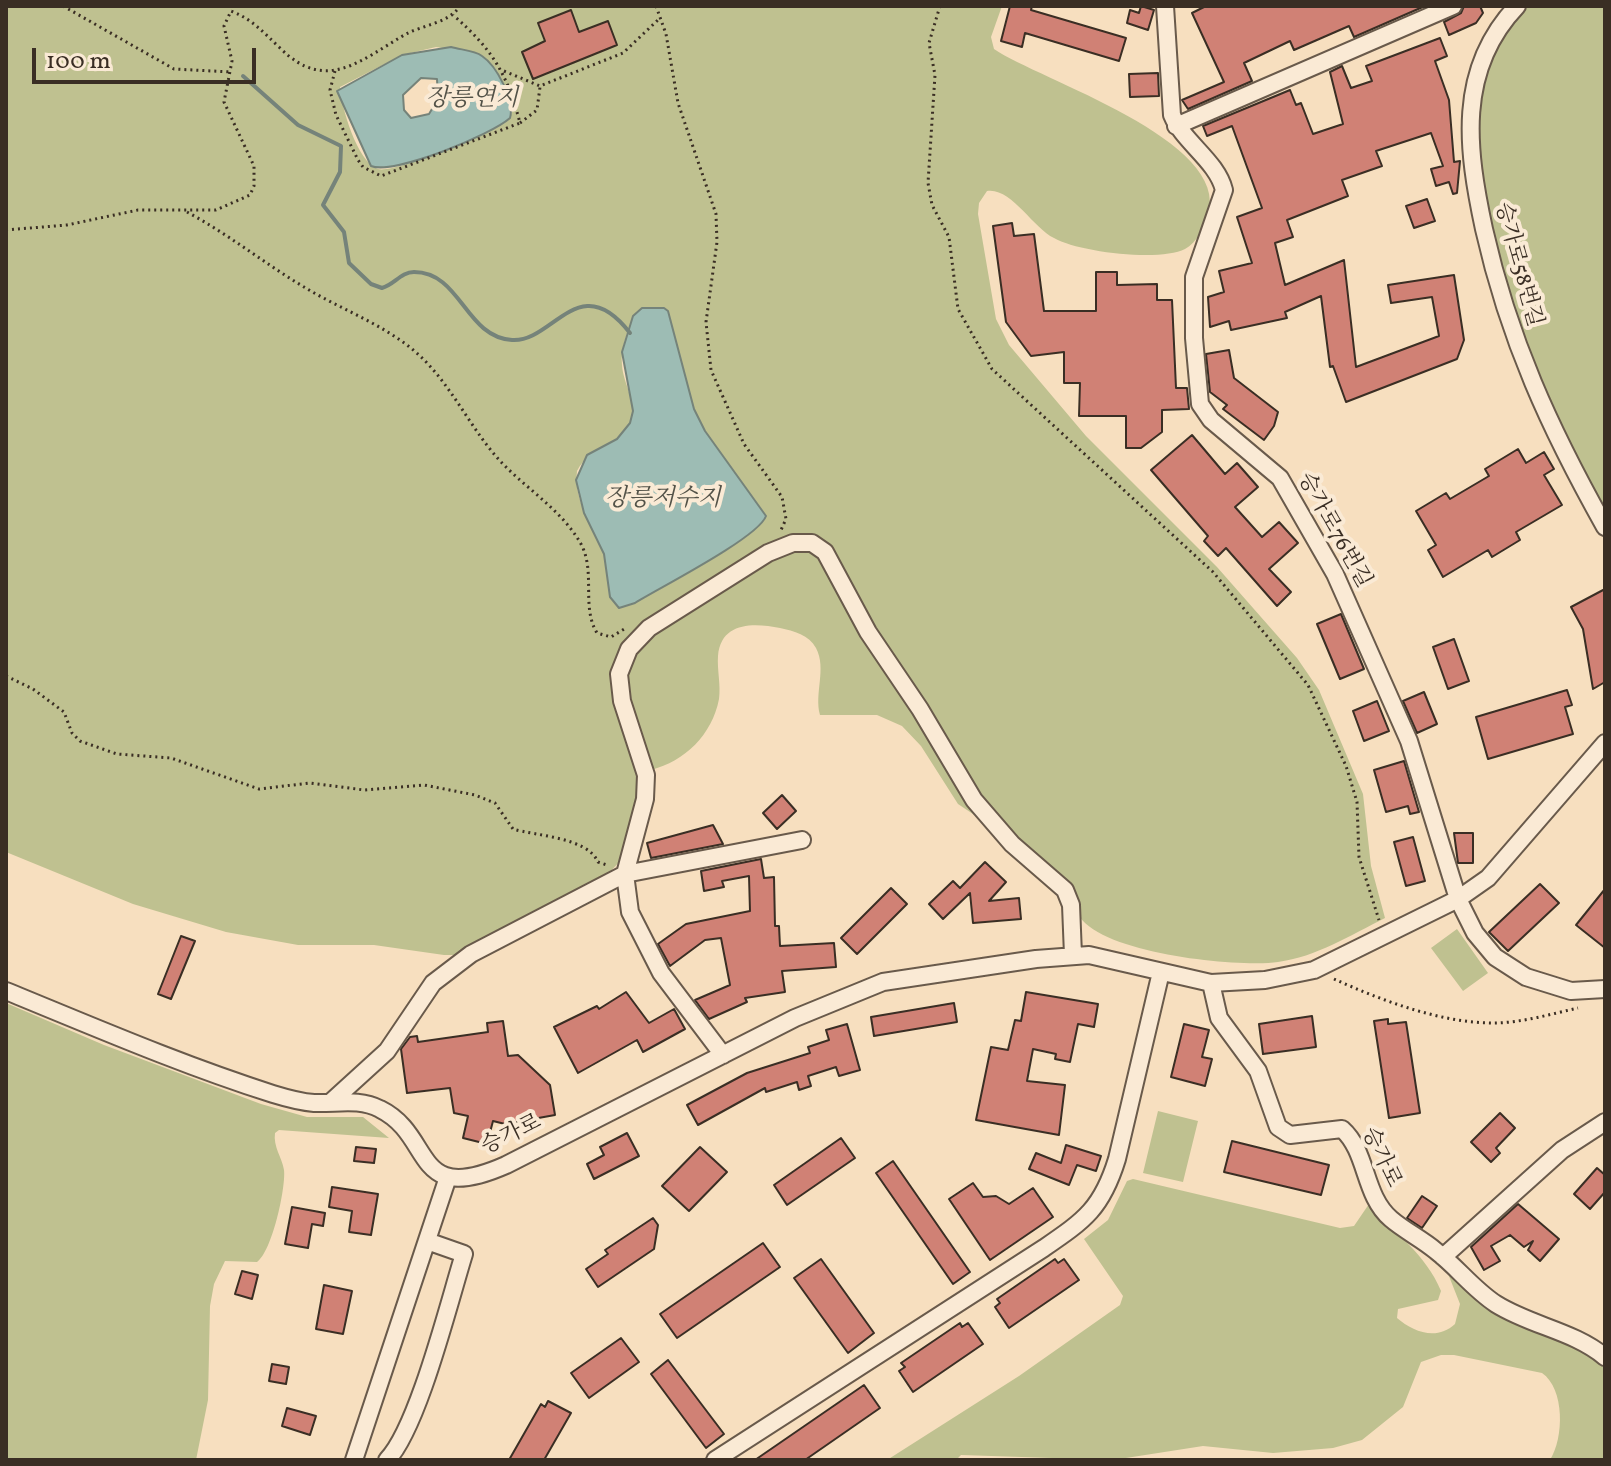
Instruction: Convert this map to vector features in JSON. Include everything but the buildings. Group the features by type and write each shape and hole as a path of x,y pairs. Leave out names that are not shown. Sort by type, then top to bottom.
{"street":[{"name":"승가로76번길","path":"1165,6 1169,102 1176,126 1218,177 1224,190 1194,277 1194,338 1200,404 1211,420 1280,478 1335,574 1409,741 1458,899"},
{"path":"1176,126 1453,6"},
{"name":"승가로58번길","path":"1517,6 1504,14 1483,59 1471,96 1468,130 1472,174 1503,307 1519,355 1550,426 1605,527"},
{"path":"723,1055 646,949 630,912 625,874 647,783 619,687 622,662 629,649 649,628 768,553 793,543 812,543 831,561 861,620 925,717 974,800 1012,844 1065,890 1071,905 1073,955"},
{"name":"승가로","path":"448,1177 471,1178 485,1174 821,1006 883,982 1073,955 1109,957 1211,983 1265,980 1314,970 1458,899 1502,864 1605,743"},
{"path":"331,1102 387,1051 444,972 493,942 625,874 802,840"},
{"path":"1458,899 1485,947 1506,966 1554,988 1605,989"},
{"path":"715,1460 1068,1232 1096,1209 1110,1183 1161,972"},
{"name":"승가로","path":"1211,983 1219,1018 1258,1071 1278,1127 1290,1135 1342,1129 1352,1141 1378,1205 1392,1221 1443,1257 1495,1303 1547,1330 1585,1342 1605,1357"},
{"path":"6,991 108,1033 272,1093 313,1103 371,1104 386,1112 434,1168 448,1177 354,1460"},
{"path":"1443,1257 1562,1150 1605,1122"},
{"path":"387,1460 401,1443 413,1411 464,1254 427,1241"}],"path":[{"path":"63,6 174,69 231,72"},
{"path":"228,6 231,11 253,21 295,62 315,70 335,71 373,56 416,29 453,15 460,6"},
{"path":"656,6 678,103 716,214 717,242 706,322 711,370 744,444 782,497 786,519 778,534"},
{"path":"940,6 929,43 935,75 928,183 932,205 949,237 958,309 971,337 1002,379 1213,572 1308,685 1346,766 1357,802 1359,857 1379,921"},
{"path":"6,230 67,225 138,210 187,212 229,207 250,195 254,186 251,157 224,102 231,72 224,26 231,11"},
{"path":"453,15 481,40 504,71 520,123"},
{"path":"504,71 540,86 623,53 661,18"},
{"path":"335,71 330,90 336,115 363,167 381,176 520,123 537,110 540,86"},
{"path":"187,212 234,237 303,286 387,333 427,362 495,455 559,516 582,546 590,570 591,617 597,633 611,637 635,623"},
{"path":"6,676 33,689 64,712 72,733 87,745 117,754 171,758 259,789 310,783 364,790 424,785 475,795 500,807 513,829 572,843 591,851 598,862 625,874"},
{"path":"1314,970 1409,1007 1478,1022 1516,1020 1588,1005"}],"green space":[{"path":"6,6 1002,6 991,37 994,49 1088,95 1163,138 1191,162 1208,188 1208,215 1196,239 1185,249 1157,255 1119,254 1054,238 1005,195 987,191 979,203 978,214 996,319 1009,345 1086,436 1217,567 1297,658 1319,690 1363,794 1371,866 1385,918 1333,944 1278,962 1231,962 1164,954 1104,935 1084,922 1075,906 982,820 958,804 921,746 902,726 877,715 820,715 820,664 816,648 796,632 760,625 741,627 725,636 718,656 719,699 710,724 686,753 651,770 624,857 607,875 457,955 374,945 298,945 226,932 133,904 6,852","holes":["436,47 471,52 512,112 510,118 445,150 404,165 378,169 370,164 357,145 343,107 340,87 402,55","664,308 668,311 694,409 705,431 766,516 746,537 706,562 635,603 619,607 612,593 604,554 581,504 577,471 590,456 627,429 632,414 622,365 627,334 633,316"]},
{"path":"1528,6 1605,6 1605,510 1550,399 1520,323 1496,245 1477,159 1477,106 1487,69 1505,35"},
{"path":"1457,929 1488,973 1463,991 1431,948"},
{"path":"6,1003 104,1045 261,1104 307,1117 363,1117 389,1138 279,1130 275,1133 284,1179 277,1219 268,1246 257,1262 225,1261 214,1284 210,1306 208,1400 196,1460 6,1460"},
{"path":"1158,1111 1198,1121 1183,1182 1143,1173"},
{"path":"1133,1179 1340,1228 1354,1226 1369,1204 1418,1255 1441,1291 1438,1300 1398,1309 1397,1318 1403,1323 1425,1333 1441,1332 1455,1324 1460,1304 1445,1266 1483,1293 1566,1338 1605,1364 1605,1460 1550,1460 1558,1439 1560,1414 1555,1390 1542,1373 1441,1355 1421,1362 1403,1407 1362,1440 1333,1448 1273,1453 1203,1446 1113,1460 961,1455 956,1460 887,1460 1019,1376 1120,1305 1123,1296 1084,1239 1108,1220 1127,1181"}],"water":[{"name":"장릉연지","path":"451,47 479,54 488,61 504,84 510,103 510,118 484,134 442,152 400,165 371,166 337,91 402,55","holes":["421,78 437,79 438,99 429,114 411,118 404,110 403,95"]},
{"name":"장릉저수지","path":"642,308 664,308 668,311 694,409 705,431 766,516 746,537 727,549 635,603 619,608 610,597 604,554 584,513 576,480 587,455 617,439 630,423 633,411 622,352 633,316"}],"waterway":[{"path":"243,76 298,125 341,146 340,172 323,205 344,232 349,263 371,284 382,288 409,273 430,275 443,282 483,328 496,336 512,340 527,338 581,307 596,307 612,314 630,333"}]}
